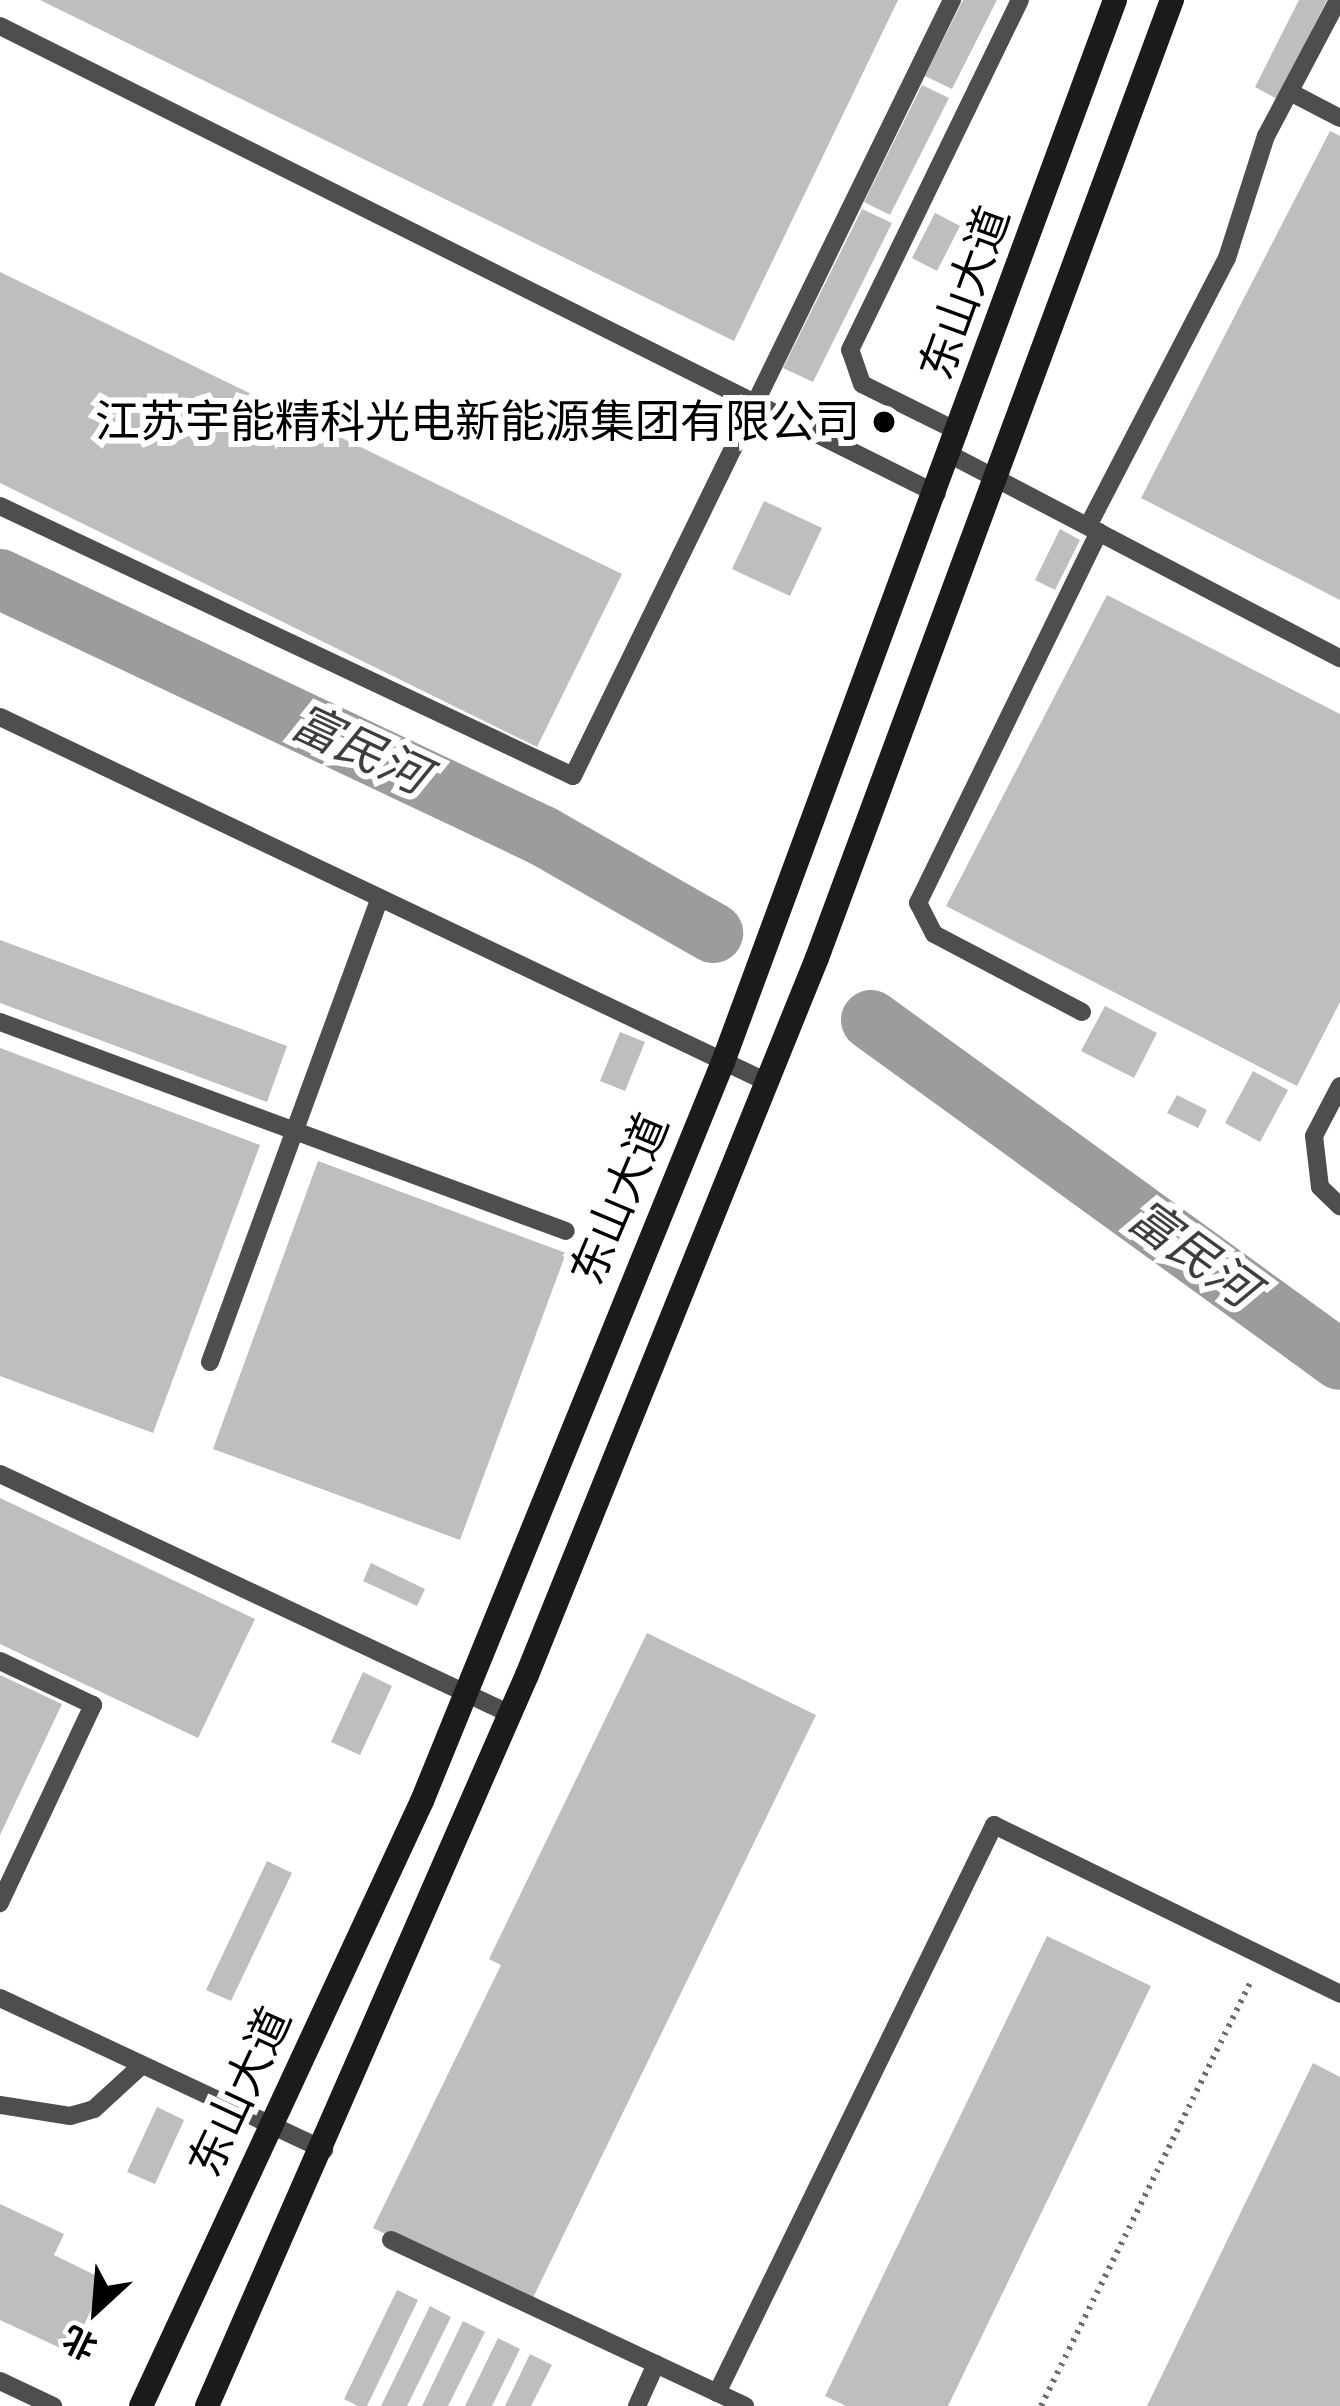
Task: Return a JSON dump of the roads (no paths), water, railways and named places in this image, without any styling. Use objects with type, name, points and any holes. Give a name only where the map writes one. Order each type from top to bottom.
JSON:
[{"type":"main road","name":"东山大道","points":[[141,2406],[465,1694],[723,1062],[937,494],[1114,0]]},
{"type":"main road","name":"东山大道","points":[[208,2406],[324,2150],[510,1714],[767,1082],[1172,0]]},
{"type":"lane","points":[[0,506],[573,776],[952,0]]},
{"type":"lane","points":[[1020,0],[850,350],[862,384],[955,443],[993,477],[1340,658]]},
{"type":"lane","points":[[1082,1012],[934,934],[918,903],[1093,529],[1227,258],[1290,92],[1338,0]]},
{"type":"lane","points":[[0,26],[937,494]]},
{"type":"lane","points":[[1290,92],[1340,118]]},
{"type":"lane","points":[[0,717],[767,1082]]},
{"type":"lane","points":[[210,1362],[379,901]]},
{"type":"lane","points":[[0,1022],[566,1231]]},
{"type":"lane","points":[[1340,1086],[1314,1136],[1320,1187],[1340,1206]]},
{"type":"lane","points":[[0,1474],[510,1714]]},
{"type":"lane","points":[[0,1661],[93,1705],[0,1904]]},
{"type":"lane","points":[[717,2393],[994,1825],[1340,1994]]},
{"type":"lane","points":[[0,1998],[324,2150]]},
{"type":"lane","points":[[0,2105],[70,2116],[94,2109],[142,2065]]},
{"type":"lane","points":[[391,2240],[745,2406]]},
{"type":"lane","points":[[637,2406],[656,2364]]},
{"type":"lane","points":[[10,2392],[53,2406]]},
{"type":"waterway","name":"富民河","points":[[0,579],[543,836],[713,933]]},
{"type":"waterway","name":"富民河","points":[[871,1020],[1340,1360]]},
{"type":"place","name":"江苏宇能精科光电新能源集团有限公司","points":[[884,422]]}]
